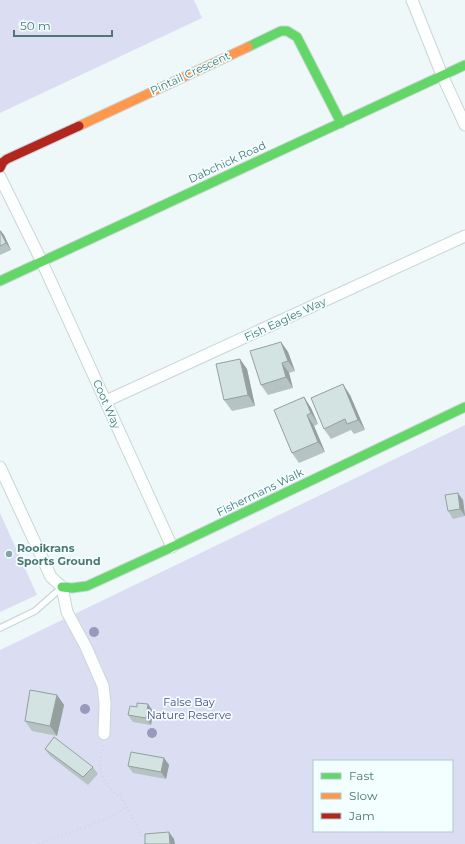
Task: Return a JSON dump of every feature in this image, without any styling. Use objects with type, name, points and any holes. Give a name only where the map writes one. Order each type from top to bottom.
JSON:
[{"type":"street","points":[[412,0],[442,75],[465,125]]},
{"type":"street","name":"Pintail Crescent","points":[[0,168],[3,162],[7,159],[281,31],[290,32],[297,37],[341,122]]},
{"type":"street","name":"Dabchick Road","points":[[0,281],[465,65]]},
{"type":"street","points":[[0,177],[42,262]]},
{"type":"street","name":"Fish Eagles Way","points":[[106,401],[465,236]]},
{"type":"street","name":"Coot Way","points":[[42,262],[172,547]]},
{"type":"street","name":"Fishermans Walk","points":[[62,587],[72,588],[87,586],[465,407]]},
{"type":"street","points":[[0,468],[51,577],[62,587],[67,612],[86,647],[103,686],[105,703],[104,734]]},
{"type":"lane","points":[[0,628],[35,611],[62,587]]},
{"type":"path","points":[[104,734],[100,760],[102,776],[107,785],[123,800],[143,838]]},
{"type":"path","points":[[39,844],[87,827],[116,814],[126,807]]},
{"type":"green space","points":[[0,0],[194,0],[202,18],[0,113]]},
{"type":"green space","name":"False Bay Nature Reserve","points":[[465,425],[465,844],[0,844],[0,650]]},
{"type":"green space","name":"Rooikrans Sports Ground","points":[[0,513],[37,595],[0,612]]},
{"type":"building","points":[[0,231],[6,243],[0,246]]},
{"type":"building","points":[[281,342],[288,361],[282,363],[286,377],[261,385],[250,351]]},
{"type":"building","points":[[240,359],[248,395],[224,400],[216,364]]},
{"type":"building","points":[[343,384],[358,420],[347,424],[345,419],[324,429],[311,398]]},
{"type":"building","points":[[304,397],[311,413],[307,415],[318,442],[292,453],[274,410]]},
{"type":"building","points":[[458,493],[460,509],[448,511],[445,495]]},
{"type":"building","points":[[30,690],[57,695],[50,726],[25,721]]},
{"type":"building","points":[[137,703],[148,704],[146,718],[128,715],[130,706],[137,707]]},
{"type":"building","points":[[54,737],[93,767],[83,777],[45,749]]},
{"type":"building","points":[[131,752],[164,758],[161,772],[128,766]]},
{"type":"building","points":[[169,832],[170,844],[145,844],[145,834]]},
{"type":"traffic: fast","points":[[248,47],[281,31],[287,31],[297,37],[341,123]]},
{"type":"traffic: fast","points":[[0,281],[465,65]]},
{"type":"traffic: fast","points":[[62,587],[72,588],[87,586],[465,407]]},
{"type":"traffic: slow","points":[[79,126],[248,47]]},
{"type":"traffic: jam","points":[[0,168],[3,162],[7,159],[79,126]]},
{"type":"place","name":"Rooikrans Sports Ground","points":[[9,554]]}]
